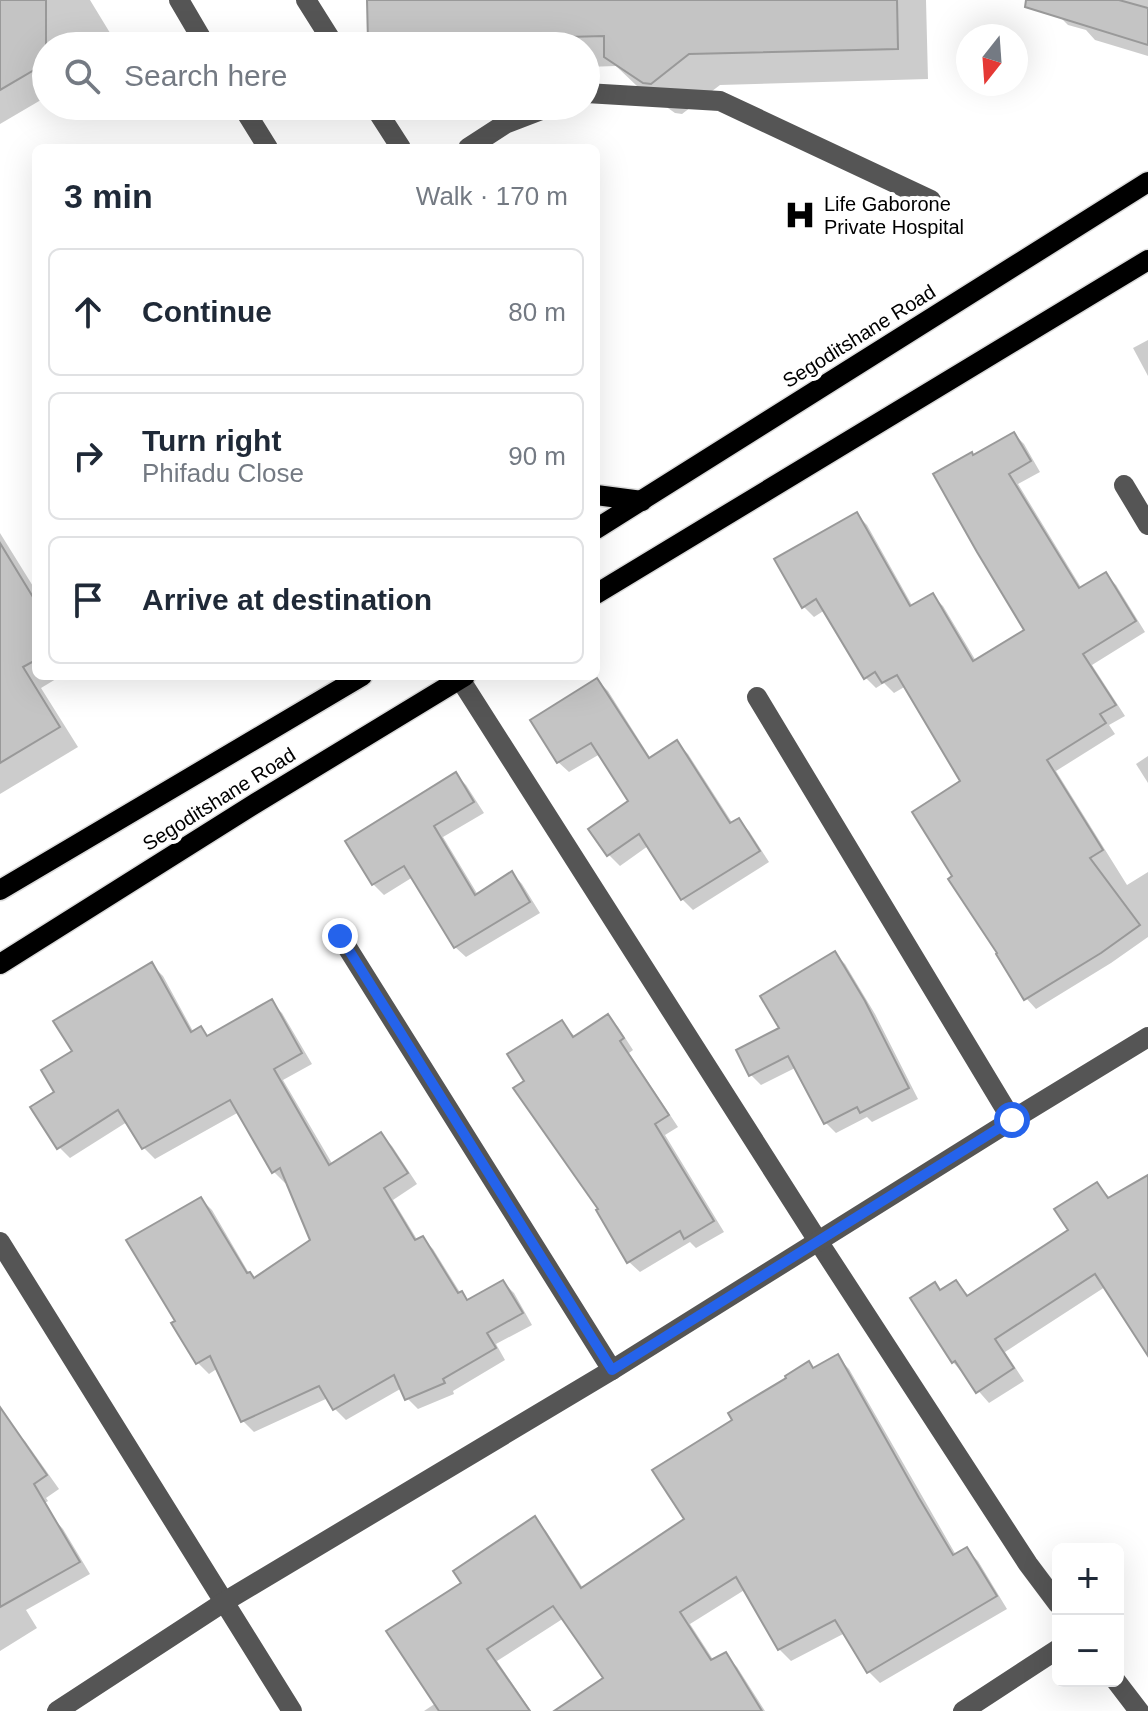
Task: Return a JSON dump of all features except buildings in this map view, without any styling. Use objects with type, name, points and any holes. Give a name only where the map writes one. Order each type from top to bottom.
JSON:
[{"type":"main road","name":"Segoditshane Road","points":[[600,527],[1148,182]]},
{"type":"main road","points":[[600,592],[1148,260]]},
{"type":"main road","points":[[600,496],[642,501]]},
{"type":"main road","name":"Segoditshane Road","points":[[0,890],[355,680]]},
{"type":"main road","name":"Segoditshane Road","points":[[0,964],[457,680]]},
{"type":"street","points":[[179,0],[198,32]]},
{"type":"street","points":[[306,0],[326,32]]},
{"type":"street","points":[[600,94],[720,101],[931,200]]},
{"type":"street","points":[[251,120],[266,144]]},
{"type":"street","points":[[383,120],[398,144]]},
{"type":"street","points":[[474,144],[515,120]]},
{"type":"street","points":[[1124,485],[1148,525]]},
{"type":"street","points":[[464,680],[818,1241],[1028,1564],[1052,1596]]},
{"type":"street","points":[[757,697],[1012,1120]]},
{"type":"street","points":[[340,936],[612,1370]]},
{"type":"street","points":[[57,1711],[224,1602],[612,1370],[1148,1037]]},
{"type":"street","points":[[0,1242],[292,1711]]},
{"type":"street","points":[[963,1711],[1052,1653]]},
{"type":"street","points":[[1121,1687],[1139,1711]]},
{"type":"place","name":"Life Gaborone Private Hospital","points":[[800,215]]},
{"type":"route","points":[[340,936],[612,1370],[1012,1120]]}]
